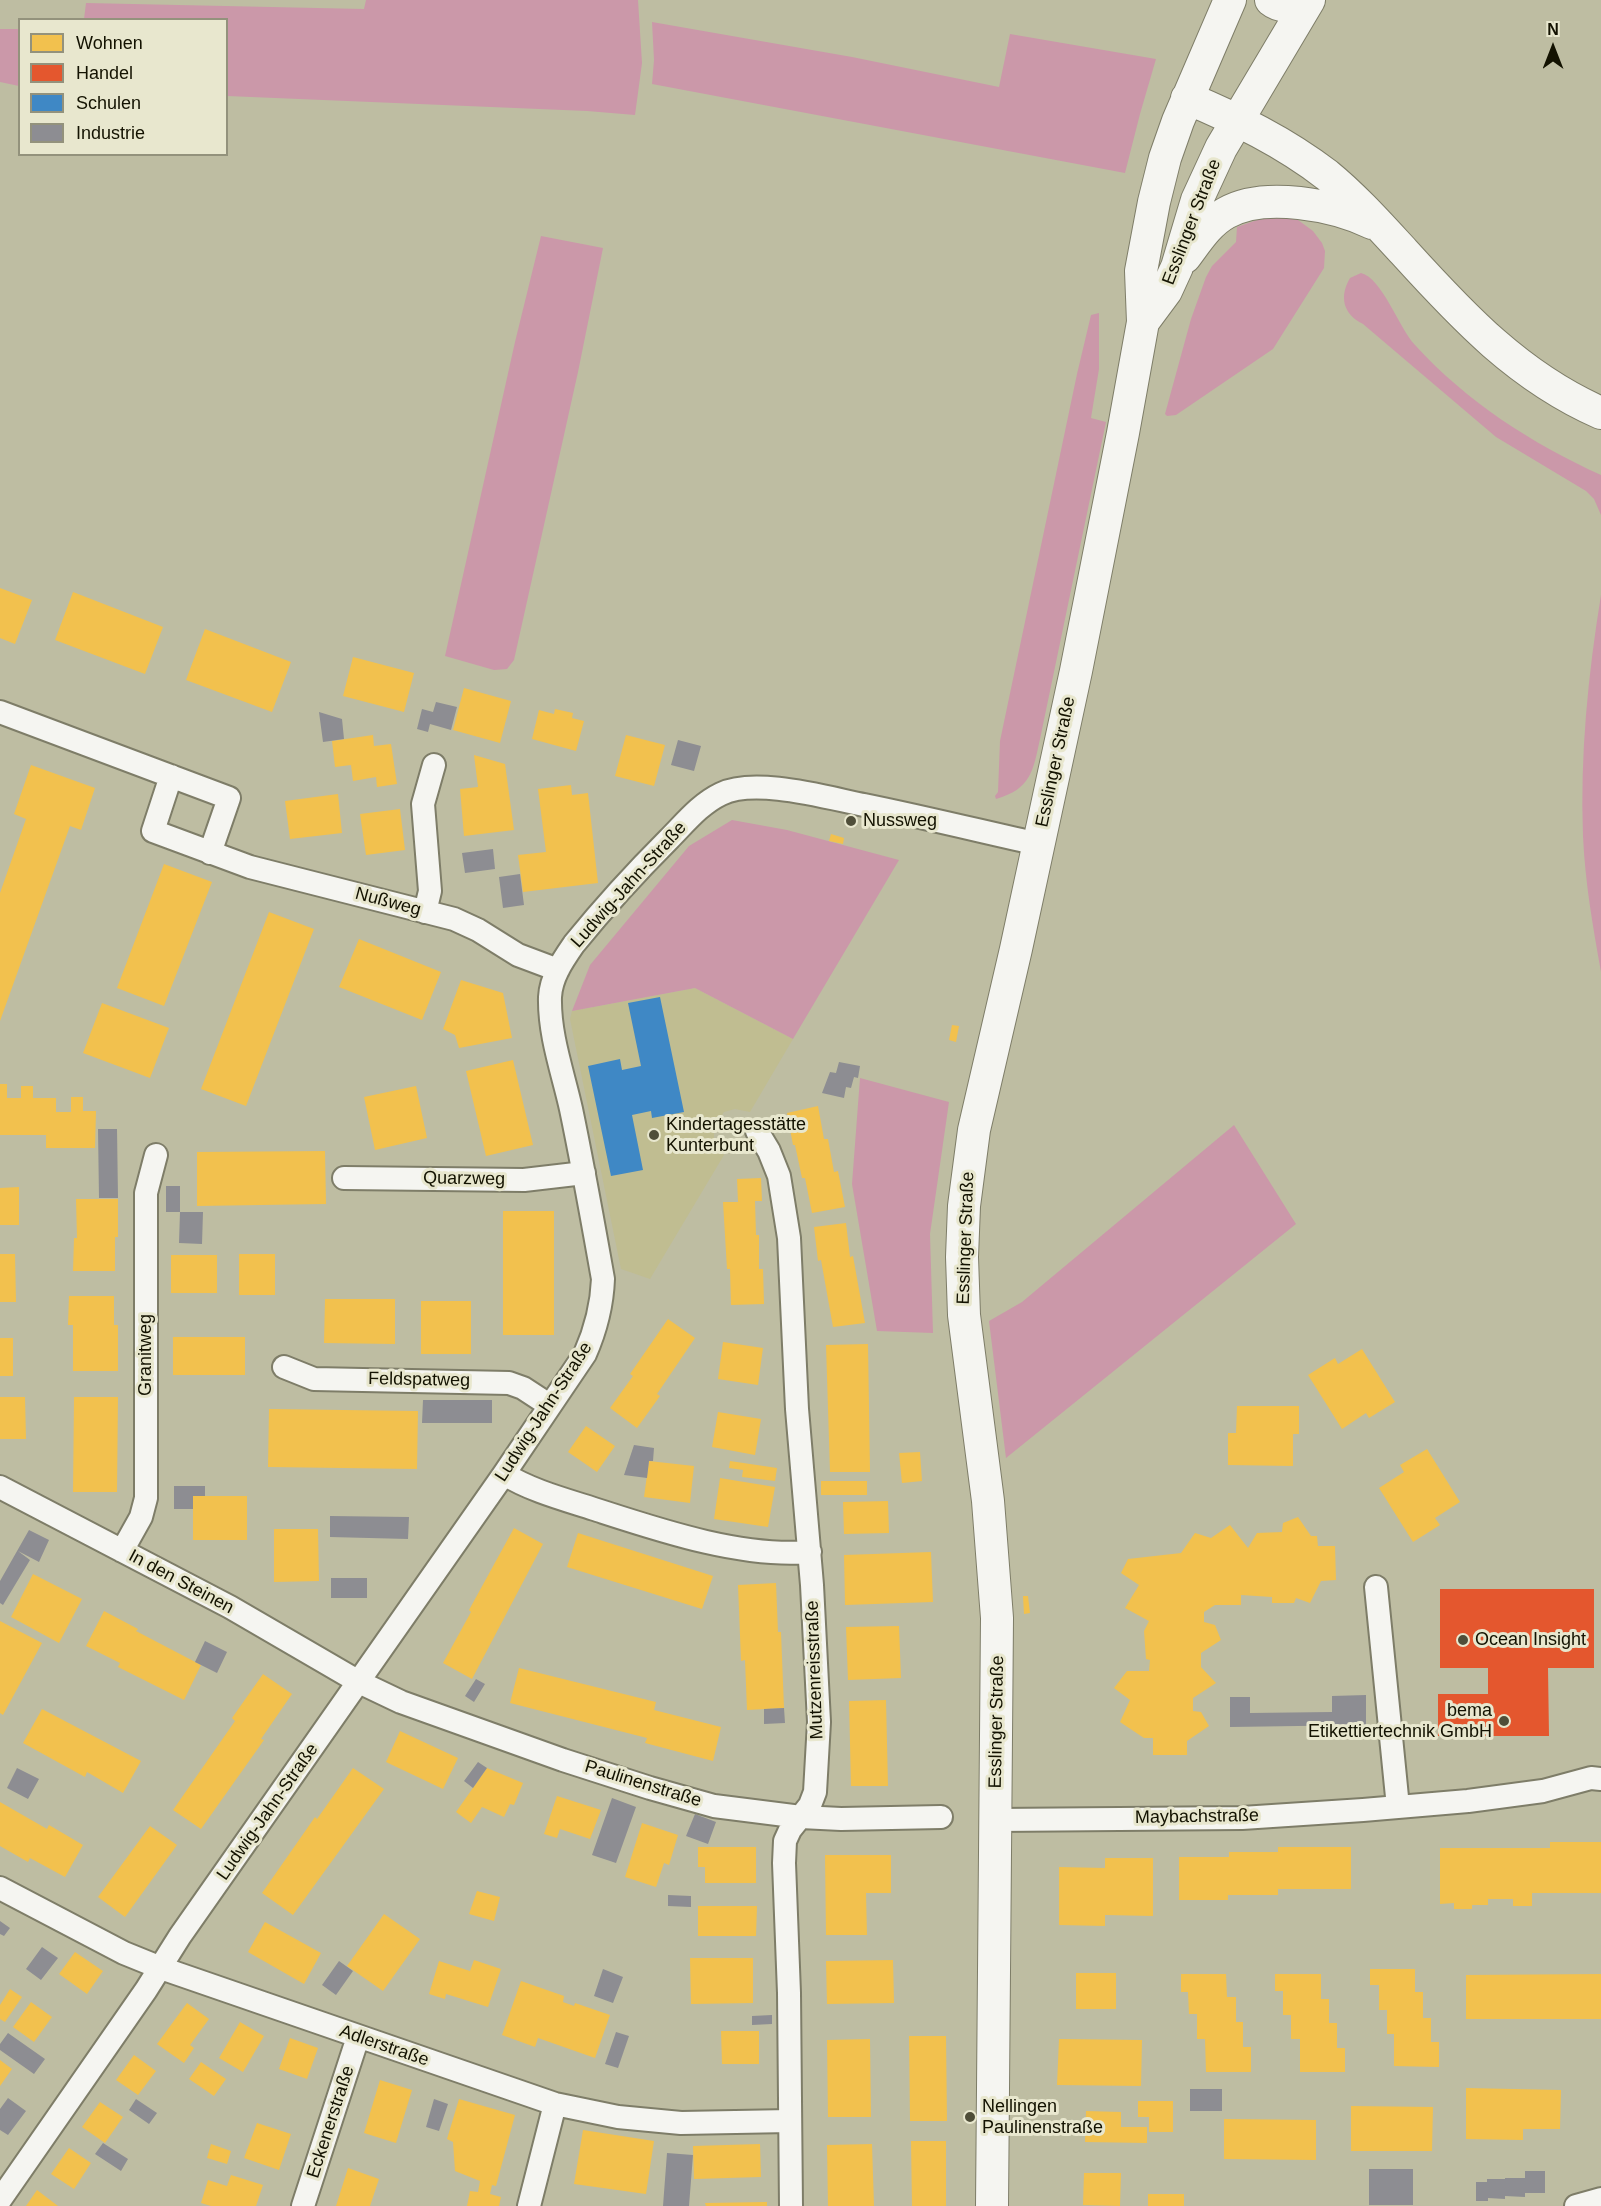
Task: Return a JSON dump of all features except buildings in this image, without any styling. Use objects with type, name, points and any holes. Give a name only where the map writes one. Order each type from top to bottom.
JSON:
[{"type":"main road","name":"Esslinger Straße","points":[[992,2206],[998,1642],[988,1501],[964,1315],[963,1232],[966,1186],[974,1130],[1089,607],[1143,322],[1141,271],[1149,225],[1166,158],[1187,98],[1230,0]]},
{"type":"main road","points":[[1271,0],[1278,5],[1285,6],[1308,0]]},
{"type":"main road","name":"Esslinger Straße","points":[[1143,322],[1166,291],[1178,267],[1197,200],[1221,148],[1308,0]]},
{"type":"main road","points":[[1187,98],[1270,136],[1327,175],[1383,229],[1480,332],[1528,371],[1558,390],[1601,412]]},
{"type":"main road","points":[[1178,267],[1216,220],[1227,212],[1252,204],[1274,203],[1326,207],[1346,212],[1383,229]]},
{"type":"main road","points":[[1558,390],[1601,399]]},
{"type":"street","points":[[0,712],[229,798],[210,853]]},
{"type":"street","points":[[425,912],[430,891],[423,804],[434,765]]},
{"type":"street","name":"Nußweg","points":[[171,776],[153,831],[250,867],[462,922],[518,956],[558,970]]},
{"type":"street","name":"Ludwig-Jahn-Straße","points":[[0,2200],[180,1936],[504,1474],[585,1354],[594,1335],[602,1302],[603,1280],[551,1009],[552,985],[558,970],[574,944],[640,868],[709,801],[728,791],[750,788],[788,790],[1038,844]]},
{"type":"street","name":"Mutzenreisstraße","points":[[757,1131],[770,1151],[779,1176],[789,1238],[797,1409],[810,1552],[819,1722],[816,1792],[810,1805],[790,1830],[785,1841],[783,1863],[789,1993],[791,2206]]},
{"type":"street","name":"Granitweg","points":[[122,1551],[141,1517],[147,1498],[146,1193],[156,1155]]},
{"type":"street","name":"Quarzweg","points":[[344,1178],[525,1180],[584,1173]]},
{"type":"street","name":"Feldspatweg","points":[[284,1367],[314,1379],[509,1383],[523,1388],[549,1405]]},
{"type":"street","points":[[504,1474],[526,1487],[649,1527],[741,1549],[791,1553],[810,1552]]},
{"type":"street","name":"In den Steinen","points":[[0,1487],[230,1607],[359,1682]]},
{"type":"street","points":[[1376,1587],[1398,1807]]},
{"type":"street","name":"Paulinenstraße","points":[[359,1682],[401,1702],[651,1788],[714,1806],[801,1817],[941,1817]]},
{"type":"street","name":"Maybachstraße","points":[[996,1820],[1242,1818],[1398,1807],[1461,1802],[1543,1791],[1598,1773]]},
{"type":"street","name":"Adlerstraße","points":[[0,1888],[124,1953],[160,1968],[555,2104],[618,2117],[681,2123],[790,2121]]},
{"type":"street","name":"Eckenerstraße","points":[[303,2206],[358,2037]]},
{"type":"street","points":[[529,2206],[555,2104]]},
{"type":"street","points":[[1576,2206],[1601,2199]]},
{"type":"shaded area","points":[[366,0],[638,0],[642,63],[635,115],[228,96],[228,18],[84,18],[86,3],[364,9]]},
{"type":"shaded area","points":[[652,22],[852,57],[999,87],[1010,34],[1156,59],[1125,173],[652,84],[654,60]]},
{"type":"shaded area","points":[[0,29],[18,29],[18,86],[0,82]]},
{"type":"shaded area","points":[[1279,217],[1298,220],[1313,231],[1325,251],[1324,268],[1273,349],[1176,415],[1167,416],[1165,414],[1191,319],[1212,266],[1236,242],[1237,227],[1257,220]]},
{"type":"shaded area","points":[[541,236],[603,248],[514,660],[507,669],[494,670],[445,656]]},
{"type":"shaded area","points":[[1361,273],[1369,277],[1383,293],[1415,345],[1456,385],[1525,435],[1601,475],[1601,515],[1594,499],[1586,491],[1496,437],[1351,315],[1345,304],[1345,292],[1350,278]]},
{"type":"shaded area","points":[[1099,313],[1099,369],[1091,418],[1106,422],[1040,739],[1032,769],[1023,784],[1008,795],[996,799],[1000,741],[1077,374],[1091,315]]},
{"type":"shaded area","points":[[1601,595],[1601,972],[1586,870],[1582,806],[1586,715]]},
{"type":"shaded area","points":[[732,820],[787,830],[899,860],[793,1039],[695,988],[572,1011],[590,965],[689,846]]},
{"type":"shaded area","name":"Kindertagesstätte Kunterbunt","points":[[695,988],[793,1039],[750,1112],[735,1109],[724,1112],[714,1127],[714,1143],[724,1155],[650,1279],[621,1269],[570,1019],[572,1011]]},
{"type":"shaded area","points":[[860,1078],[949,1102],[930,1234],[933,1333],[877,1331],[852,1184]]},
{"type":"shaded area","points":[[1234,1125],[1296,1224],[1006,1458],[989,1321],[1022,1302]]},
{"type":"place","name":"Nussweg","points":[[851,821]]},
{"type":"place","name":"Kindertagesstätte Kunterbunt","points":[[654,1135]]},
{"type":"place","name":"Ocean Insight","points":[[1463,1640]]},
{"type":"place","name":"bema Etikettiertechnik GmbH","points":[[1504,1721]]},
{"type":"place","name":"Nellingen Paulinenstraße","points":[[970,2117]]}]
